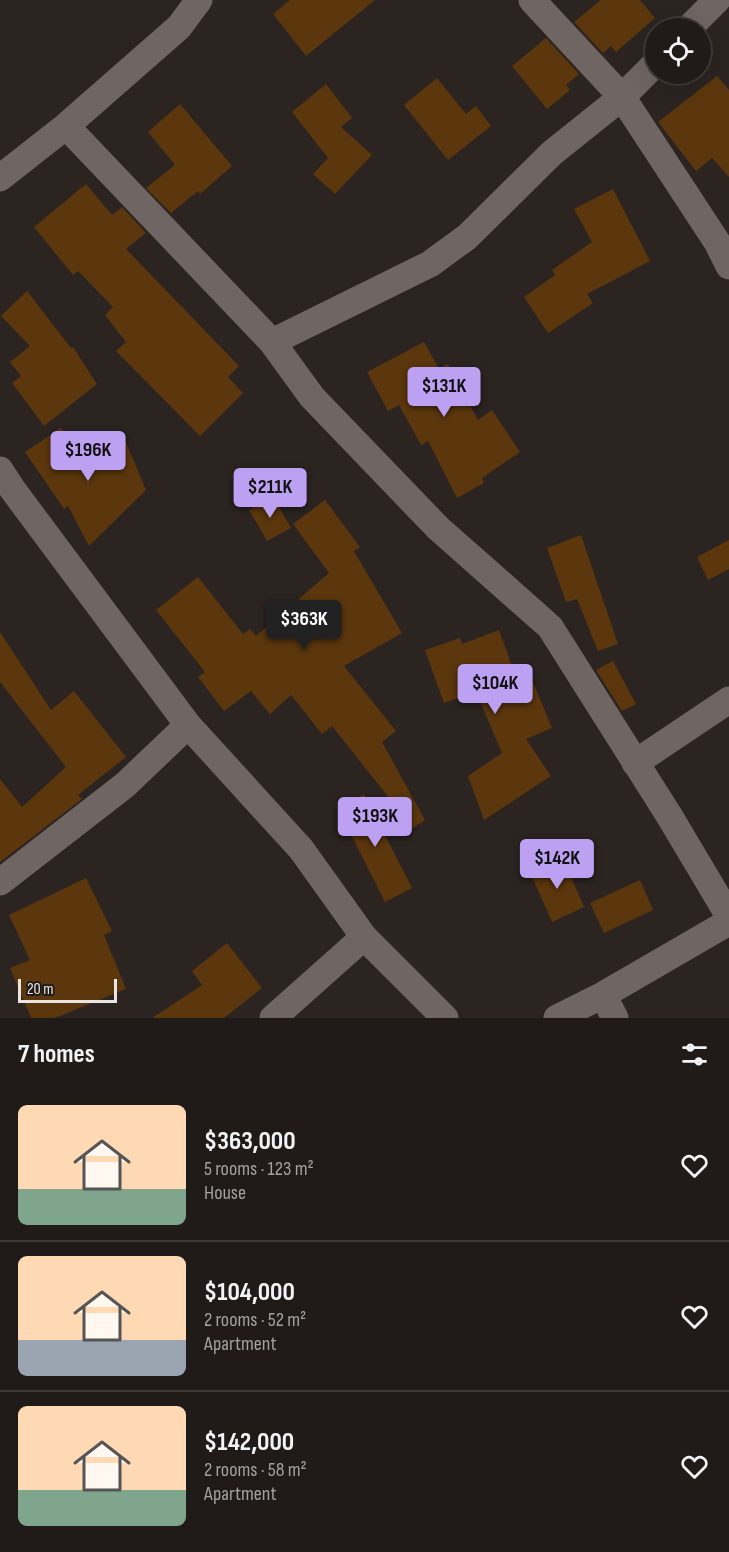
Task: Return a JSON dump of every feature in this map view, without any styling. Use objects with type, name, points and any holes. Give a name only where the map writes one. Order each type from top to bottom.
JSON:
[{"type":"street","points":[[0,178],[66,126],[179,27],[199,0]]},
{"type":"street","points":[[532,0],[622,97],[717,242],[729,266]]},
{"type":"street","points":[[699,18],[717,0]]},
{"type":"street","points":[[272,342],[430,264],[467,237],[552,153],[622,97],[645,74]]},
{"type":"street","points":[[66,126],[272,342],[312,398],[438,528],[550,627],[729,916]]},
{"type":"street","points":[[4,486],[188,725],[301,849],[364,937],[445,1018]]},
{"type":"street","points":[[635,762],[729,700]]},
{"type":"street","points":[[0,882],[125,785],[188,725]]},
{"type":"street","points":[[557,1018],[609,1006],[729,922]]},
{"type":"street","points":[[273,1018],[364,937]]},
{"type":"building","points":[[290,0],[375,0],[306,56],[273,14]]},
{"type":"building","points":[[601,0],[640,0],[655,18],[645,18],[645,27],[616,52],[611,46],[603,53],[574,22]]},
{"type":"building","points":[[546,38],[579,74],[566,85],[570,90],[547,109],[512,66]]},
{"type":"building","points":[[717,76],[729,90],[729,177],[712,158],[696,171],[658,122],[707,84],[711,84],[711,81]]},
{"type":"building","points":[[437,78],[466,114],[476,106],[491,126],[448,160],[404,105]]},
{"type":"building","points":[[326,84],[352,118],[341,127],[372,155],[335,194],[313,174],[328,158],[292,112]]},
{"type":"building","points":[[180,104],[232,166],[200,194],[198,191],[171,213],[146,188],[175,165],[148,132]]},
{"type":"building","points":[[86,184],[112,215],[122,207],[146,233],[126,249],[239,366],[228,377],[243,393],[200,436],[116,351],[126,342],[105,315],[113,307],[78,271],[73,275],[34,227]]},
{"type":"building","points":[[613,189],[650,261],[587,294],[593,303],[548,333],[524,297],[555,275],[552,270],[592,242],[574,209]]},
{"type":"building","points":[[27,291],[71,348],[73,347],[97,384],[44,426],[12,383],[21,376],[10,362],[30,346],[1,316]]},
{"type":"building","points":[[424,342],[439,369],[448,364],[478,420],[492,410],[520,452],[482,478],[484,483],[457,498],[428,441],[421,445],[399,405],[388,411],[367,372]]},
{"type":"building","points":[[61,428],[87,466],[125,440],[146,490],[89,546],[68,506],[64,509],[25,452]]},
{"type":"building","points":[[273,497],[291,528],[267,541],[249,510]]},
{"type":"building","points":[[325,500],[360,547],[354,551],[402,633],[344,666],[396,731],[382,742],[425,820],[413,828],[332,726],[322,734],[291,695],[270,714],[251,691],[224,711],[198,677],[205,672],[156,610],[198,577],[243,634],[250,629],[256,636],[329,573],[293,524]]},
{"type":"building","points":[[581,535],[618,644],[598,651],[577,599],[566,602],[547,548]]},
{"type":"building","points":[[729,540],[729,569],[708,580],[697,557]]},
{"type":"building","points":[[499,630],[519,686],[532,680],[552,728],[526,739],[551,776],[484,820],[468,776],[502,753],[476,692],[444,703],[425,650],[460,638],[462,644]]},
{"type":"building","points":[[0,632],[51,710],[74,691],[126,757],[78,795],[82,799],[0,862],[0,779],[22,807],[66,767],[0,682]]},
{"type":"building","points":[[613,661],[636,704],[622,711],[596,670]]},
{"type":"building","points":[[364,794],[412,888],[385,902],[338,809]]},
{"type":"building","points":[[563,858],[584,907],[552,922],[530,872]]},
{"type":"building","points":[[86,878],[112,931],[104,935],[126,989],[55,1018],[31,1018],[10,968],[30,960],[9,915]]},
{"type":"building","points":[[640,880],[653,910],[604,933],[590,903]]},
{"type":"building","points":[[227,943],[262,988],[224,1018],[152,1018],[202,985],[192,971]]}]
